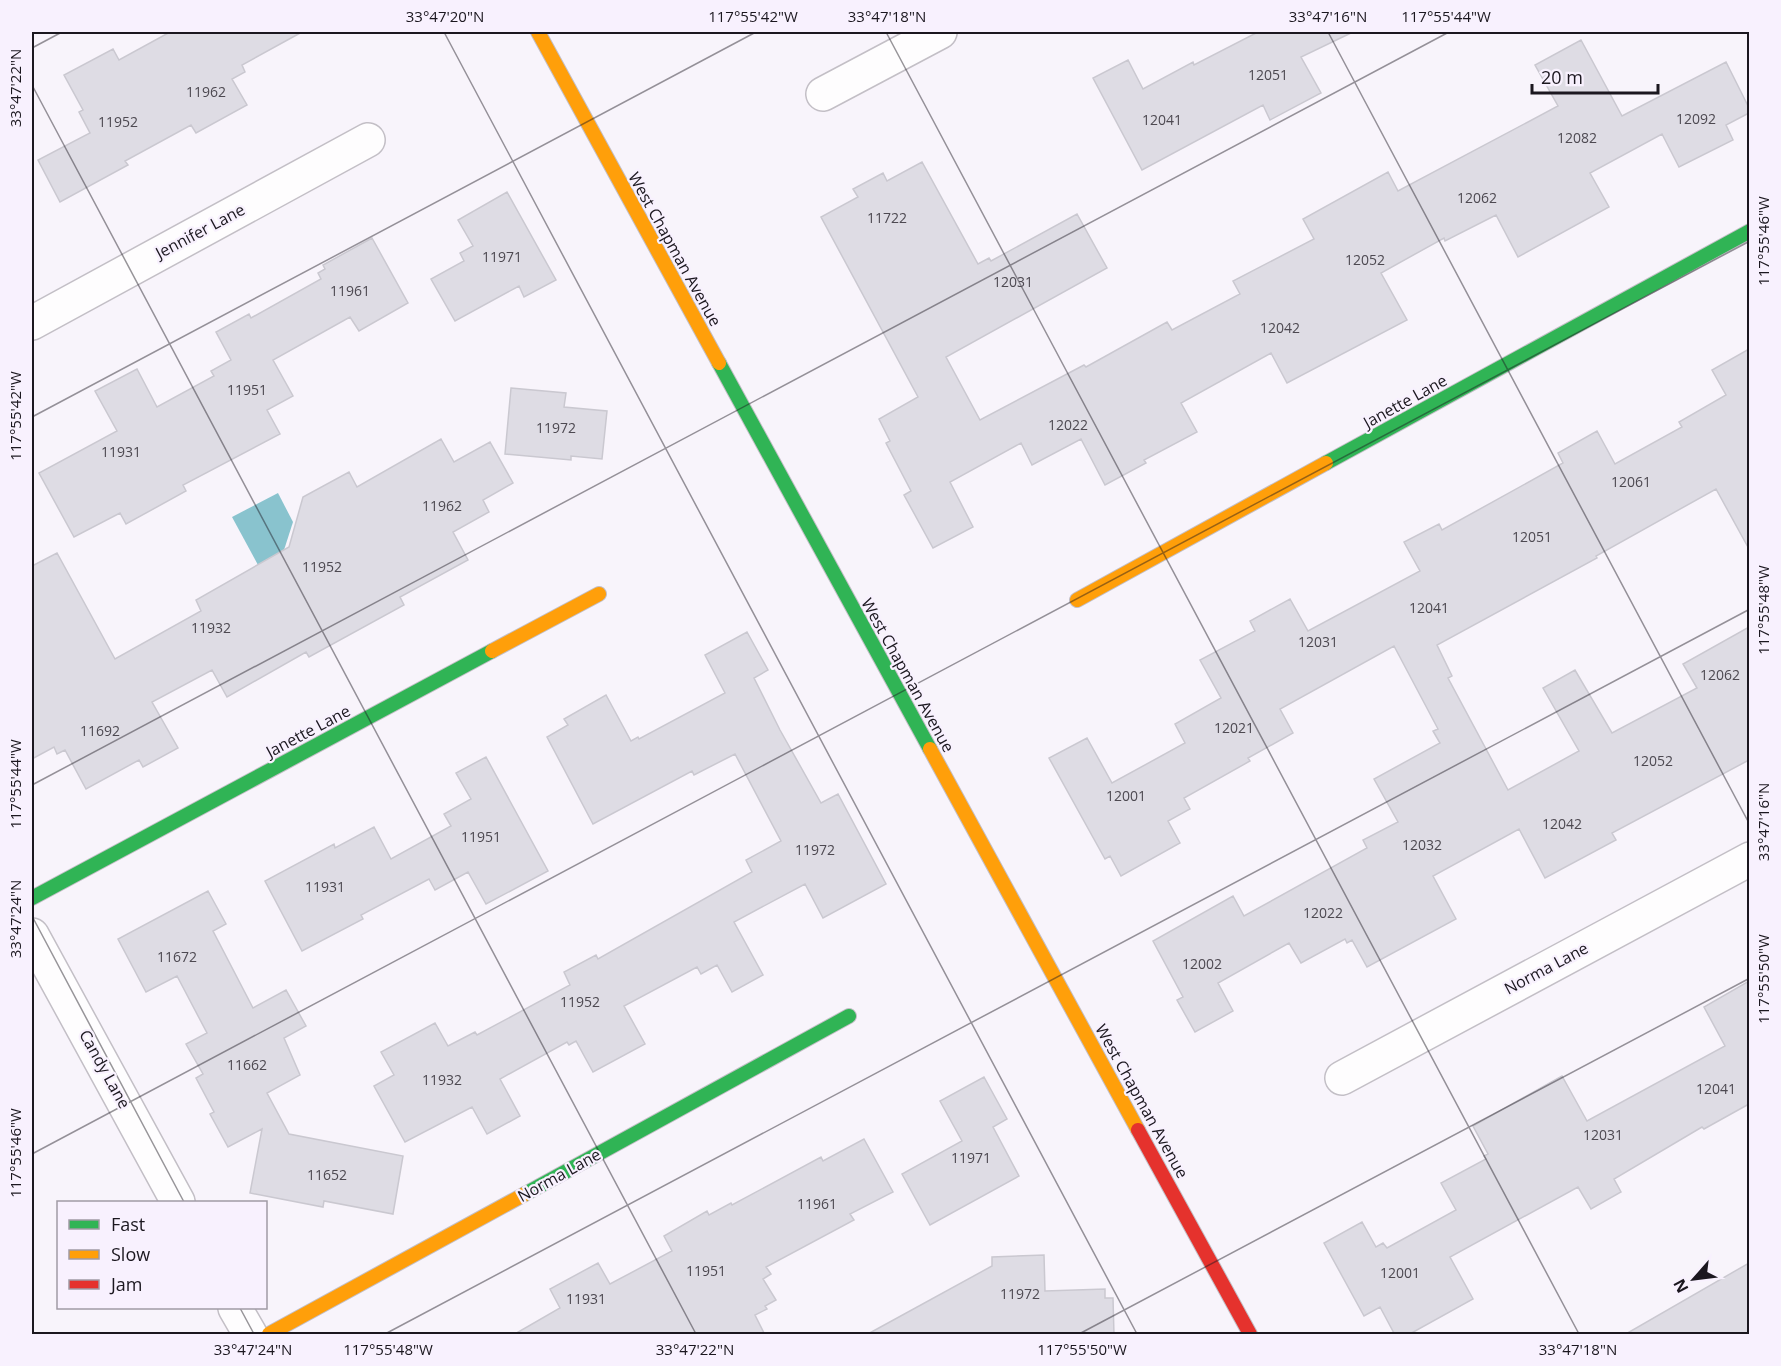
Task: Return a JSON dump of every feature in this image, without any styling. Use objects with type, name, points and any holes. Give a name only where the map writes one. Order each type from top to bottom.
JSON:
[{"type":"street","name":"West Chapman Avenue","points":[[537,32],[1251,1335]]},
{"type":"street","points":[[822,94],[940,32]]},
{"type":"street","name":"Jennifer Lane","points":[[32,322],[368,140]]},
{"type":"street","name":"Janette Lane","points":[[1077,600],[1749,231]]},
{"type":"street","name":"Janette Lane","points":[[32,898],[599,594]]},
{"type":"street","name":"Norma Lane","points":[[1342,1078],[1749,859]]},
{"type":"street","name":"Candy Lane","points":[[32,935],[177,1201]]},
{"type":"street","name":"Norma Lane","points":[[269,1335],[849,1017]]},
{"type":"street","points":[[236,1309],[250,1335]]},
{"type":"water","points":[[278,493],[293,522],[284,550],[258,565],[232,517]]},
{"type":"building","points":[[170,32],[302,32],[242,65],[245,72],[232,79],[247,105],[196,133],[191,125],[125,161],[128,165],[60,202],[38,160],[90,133],[79,112],[83,110],[64,75],[113,49],[119,60]]},
{"type":"building","points":[[1258,32],[1353,32],[1301,57],[1321,93],[1270,120],[1263,105],[1142,170],[1093,78],[1128,60],[1143,89],[1193,62],[1194,65]]},
{"type":"building","points":[[1581,40],[1622,116],[1726,62],[1749,108],[1749,113],[1726,125],[1733,140],[1679,167],[1662,134],[1590,173],[1609,207],[1518,257],[1496,215],[1445,241],[1444,238],[1381,273],[1407,320],[1287,383],[1271,353],[1181,403],[1197,432],[1144,460],[1146,463],[1105,485],[1081,439],[1032,465],[1021,443],[950,482],[973,527],[933,548],[904,495],[911,491],[886,443],[890,441],[879,419],[918,397],[821,217],[858,197],[853,189],[883,173],[887,181],[922,162],[978,264],[989,258],[991,261],[1077,214],[1107,268],[946,357],[980,420],[1084,365],[1086,367],[1167,322],[1172,330],[1240,294],[1233,281],[1314,239],[1303,219],[1388,172],[1398,191],[1558,106],[1535,65]]},
{"type":"building","points":[[507,192],[556,280],[524,297],[519,286],[455,321],[431,279],[464,261],[460,253],[473,246],[458,220]]},
{"type":"building","points":[[372,238],[408,303],[359,331],[350,317],[273,360],[293,396],[267,410],[280,434],[183,485],[186,491],[126,524],[120,513],[74,537],[39,473],[117,431],[95,391],[137,369],[157,407],[214,376],[211,371],[231,360],[216,332],[249,314],[251,318],[321,279],[318,273],[325,269],[323,265]]},
{"type":"building","points":[[1749,349],[1749,549],[1716,489],[1596,556],[1597,558],[1437,645],[1452,676],[1448,678],[1508,790],[1579,751],[1543,688],[1575,670],[1612,733],[1697,688],[1683,664],[1749,627],[1749,760],[1612,833],[1616,840],[1545,878],[1519,829],[1433,876],[1456,919],[1367,967],[1352,940],[1347,943],[1345,939],[1301,963],[1289,943],[1218,983],[1233,1011],[1195,1032],[1177,1000],[1183,997],[1153,941],[1233,896],[1244,916],[1367,848],[1363,840],[1398,822],[1374,779],[1440,743],[1433,731],[1438,729],[1394,646],[1280,709],[1293,733],[1248,758],[1250,761],[1184,798],[1190,809],[1168,821],[1180,843],[1121,876],[1110,856],[1105,859],[1049,758],[1087,738],[1112,783],[1185,743],[1175,724],[1221,698],[1200,660],[1255,631],[1250,621],[1290,599],[1308,631],[1420,571],[1404,542],[1439,524],[1442,530],[1563,463],[1558,453],[1597,431],[1615,464],[1682,427],[1679,422],[1726,395],[1712,370]]},
{"type":"building","points":[[511,388],[566,393],[564,407],[607,411],[602,459],[571,456],[571,460],[505,454]]},
{"type":"building","points":[[441,439],[454,462],[490,442],[513,483],[483,500],[489,512],[453,532],[468,560],[400,597],[404,605],[309,657],[306,652],[227,697],[212,670],[152,702],[178,748],[143,767],[139,760],[86,789],[65,750],[57,754],[54,747],[32,759],[32,566],[57,553],[115,659],[201,611],[196,600],[289,547],[303,497],[349,472],[357,487]]},
{"type":"building","points":[[747,632],[768,670],[754,678],[780,730],[821,803],[838,794],[886,884],[823,918],[805,884],[734,922],[763,975],[732,992],[717,965],[701,974],[697,967],[624,1006],[645,1044],[593,1072],[576,1041],[569,1045],[567,1042],[500,1079],[520,1116],[487,1134],[472,1107],[405,1142],[374,1086],[394,1075],[381,1052],[435,1023],[448,1046],[475,1032],[477,1035],[570,985],[564,972],[596,955],[598,959],[752,872],[746,860],[781,841],[735,754],[694,775],[692,771],[593,824],[547,737],[568,725],[564,719],[606,695],[631,741],[638,737],[639,739],[725,693],[705,655]]},
{"type":"building","points":[[486,757],[548,871],[486,904],[468,872],[435,890],[429,879],[361,915],[363,919],[302,951],[265,881],[334,844],[335,848],[374,827],[391,859],[451,826],[444,814],[471,799],[456,773]]},
{"type":"building","points":[[208,891],[226,924],[213,931],[253,1008],[286,990],[306,1026],[284,1038],[300,1075],[267,1093],[289,1134],[403,1156],[393,1214],[324,1201],[323,1207],[250,1193],[262,1129],[228,1147],[210,1114],[214,1112],[196,1078],[203,1074],[186,1044],[207,1033],[177,976],[146,992],[118,939]]},
{"type":"building","points":[[1749,981],[1749,1104],[1704,1129],[1702,1127],[1614,1179],[1621,1192],[1591,1209],[1578,1187],[1450,1257],[1473,1299],[1408,1335],[1395,1335],[1380,1307],[1364,1316],[1324,1243],[1362,1222],[1376,1247],[1383,1243],[1387,1248],[1456,1210],[1441,1183],[1486,1159],[1484,1156],[1488,1154],[1473,1126],[1562,1076],[1587,1121],[1725,1046],[1704,1007]]},
{"type":"building","points":[[984,1077],[1007,1119],[993,1127],[1019,1176],[930,1225],[902,1174],[962,1141],[940,1101]]},
{"type":"building","points":[[864,1139],[893,1192],[850,1214],[854,1220],[766,1267],[771,1274],[763,1279],[776,1300],[765,1306],[767,1309],[755,1315],[765,1335],[513,1335],[560,1308],[550,1289],[598,1263],[610,1284],[672,1251],[664,1236],[707,1211],[709,1215],[731,1203],[732,1205],[821,1157],[823,1161]]},
{"type":"building","points":[[1044,1255],[1045,1291],[1105,1289],[1105,1298],[1113,1298],[1114,1335],[866,1335],[992,1266],[992,1257]]},
{"type":"building","points":[[1749,1263],[1749,1335],[1624,1335]]},
{"type":"traffic: fast","points":[[1326,463],[1750,231]]},
{"type":"traffic: fast","points":[[719,363],[930,749]]},
{"type":"traffic: fast","points":[[32,898],[492,651]]},
{"type":"traffic: fast","points":[[525,1194],[849,1016]]},
{"type":"traffic: slow","points":[[538,32],[719,363]]},
{"type":"traffic: slow","points":[[1077,600],[1326,463]]},
{"type":"traffic: slow","points":[[492,651],[599,594]]},
{"type":"traffic: slow","points":[[930,749],[1138,1130]]},
{"type":"traffic: slow","points":[[269,1334],[525,1194]]},
{"type":"traffic: jam","points":[[1138,1130],[1250,1334]]}]
